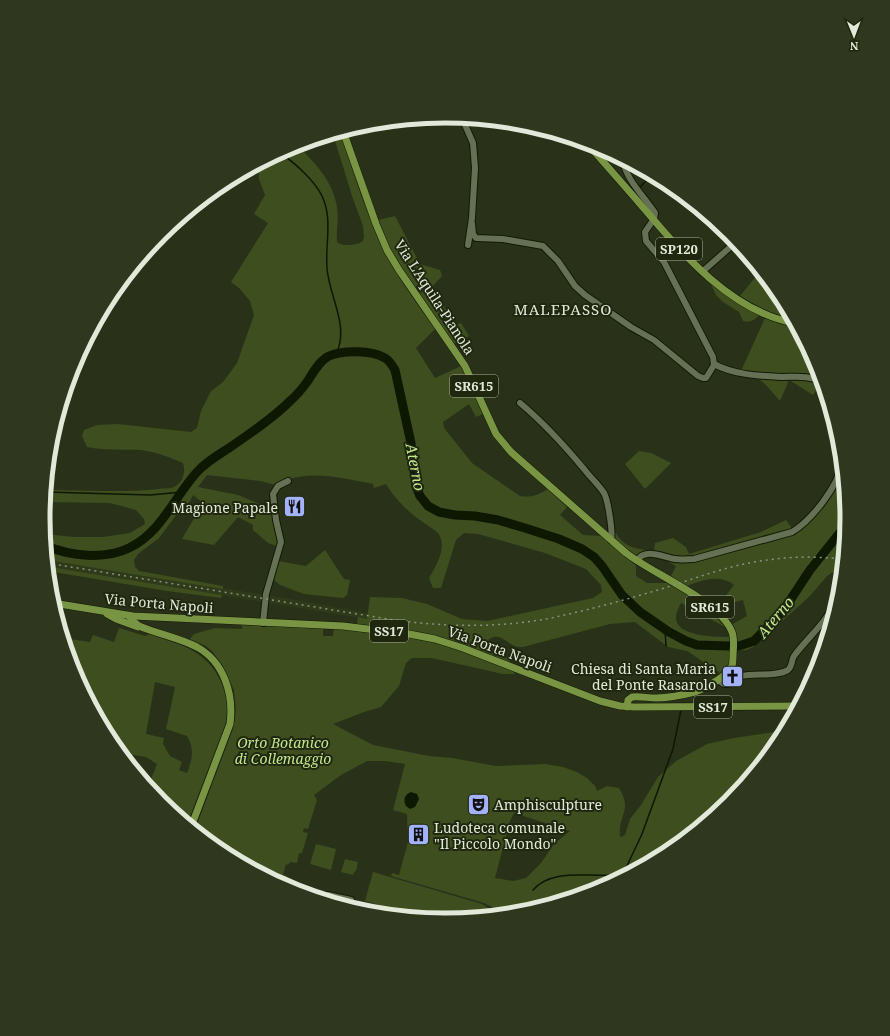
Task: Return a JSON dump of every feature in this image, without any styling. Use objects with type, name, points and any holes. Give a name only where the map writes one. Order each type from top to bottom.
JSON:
[{"type":"main road","name":"Via L'Aquila-Pianola","points":[[345,136],[376,224],[391,257],[465,366],[496,434],[511,452],[611,540],[637,561],[677,584],[716,612],[730,628],[733,638],[733,662],[731,667],[718,680]]},
{"type":"main road","name":"SP120","points":[[596,153],[702,272],[728,292],[757,310],[788,321]]},
{"type":"main road","name":"Via Porta Napoli","points":[[60,604],[129,616],[348,626],[423,636],[463,648],[600,701],[627,707],[792,706]]},
{"type":"main road","points":[[103,612],[113,618],[192,645],[206,653],[214,661],[221,672],[230,694],[231,710],[228,729],[193,821]]},
{"type":"main road","points":[[129,616],[126,620],[132,624]]},
{"type":"main road","points":[[132,624],[139,616]]},
{"type":"main road","name":"SR615","points":[[627,707],[628,700],[632,696],[656,698],[684,694],[701,690],[718,680]]},
{"type":"street","points":[[465,124],[471,138],[475,168],[472,224],[468,244]]},
{"type":"street","points":[[624,166],[629,177],[655,213],[654,220],[646,232],[646,241],[664,262],[710,352],[714,364],[728,371],[782,377],[809,377],[815,379]]},
{"type":"street","points":[[472,224],[473,235],[476,238],[507,239],[544,246],[558,261],[575,286],[631,327],[654,340],[698,376],[706,378],[714,364]]},
{"type":"street","points":[[702,272],[731,246]]},
{"type":"street","points":[[520,403],[560,440],[604,492],[612,536],[611,540]]},
{"type":"street","points":[[637,561],[640,556],[647,554],[678,559],[694,559],[792,532],[802,525],[823,502],[838,478]]},
{"type":"street","points":[[263,623],[266,594],[281,542],[276,520],[273,494],[278,486],[288,481]]},
{"type":"street","points":[[718,680],[728,684],[741,677],[772,674],[787,670],[791,667],[793,657],[828,614]]},
{"type":"street","points":[[327,895],[351,900]]},
{"type":"shaded area","points":[[52,561],[368,613],[367,619],[53,567]]},
{"type":"shaded area","points":[[411,792],[417,794],[419,799],[415,807],[410,809],[406,806],[404,800]]},
{"type":"green space","name":"Orto Botanico di Collemaggio","points":[[341,136],[367,212],[380,243],[404,285],[435,329],[416,348],[435,378],[461,366],[483,414],[476,417],[469,404],[443,422],[444,428],[472,463],[520,496],[534,496],[548,489],[567,507],[560,515],[583,535],[602,536],[616,533],[627,545],[654,551],[655,543],[673,538],[686,547],[689,554],[761,532],[786,520],[795,533],[801,529],[838,477],[840,518],[837,572],[831,573],[827,576],[809,597],[753,647],[747,650],[736,651],[731,625],[747,616],[743,600],[723,605],[721,602],[734,585],[723,580],[711,579],[687,586],[671,576],[676,566],[661,558],[652,554],[636,559],[636,576],[647,583],[668,583],[677,588],[707,608],[725,627],[681,603],[677,612],[676,618],[678,624],[683,629],[698,635],[730,637],[730,663],[720,673],[687,651],[668,647],[635,622],[610,624],[523,647],[515,646],[499,637],[493,637],[489,639],[488,642],[502,650],[515,670],[514,674],[503,674],[432,658],[412,658],[406,663],[399,686],[381,707],[333,724],[373,745],[429,756],[452,758],[496,766],[545,764],[563,767],[577,772],[587,778],[595,786],[597,791],[607,786],[619,788],[625,802],[620,829],[621,837],[625,835],[630,819],[641,805],[658,777],[676,761],[707,744],[777,732],[742,778],[705,815],[685,831],[642,860],[620,872],[596,883],[547,900],[495,910],[494,908],[484,903],[391,876],[392,873],[399,875],[408,842],[407,814],[393,810],[405,764],[385,761],[367,761],[341,775],[314,795],[317,800],[308,829],[304,828],[303,832],[308,833],[302,853],[299,853],[297,863],[290,862],[288,865],[286,864],[283,875],[287,876],[286,879],[247,860],[205,831],[197,825],[233,729],[236,711],[234,690],[223,666],[212,651],[206,646],[190,639],[194,634],[215,628],[242,629],[242,625],[323,628],[323,636],[333,636],[334,628],[357,624],[358,617],[367,619],[370,597],[402,598],[427,604],[462,619],[487,621],[593,598],[602,592],[601,585],[586,569],[545,553],[478,534],[464,533],[456,540],[441,588],[433,588],[429,578],[438,562],[442,549],[442,543],[437,532],[419,520],[404,506],[386,484],[374,488],[373,484],[324,476],[299,477],[276,485],[260,481],[207,475],[198,487],[238,495],[272,509],[279,538],[277,546],[268,543],[253,530],[253,525],[238,517],[214,545],[182,539],[203,503],[193,495],[190,501],[177,514],[159,538],[138,554],[134,560],[135,567],[139,571],[223,586],[223,589],[52,561],[51,535],[74,537],[103,537],[130,533],[145,524],[144,519],[136,510],[110,503],[51,502],[51,490],[117,491],[173,488],[182,480],[184,473],[183,463],[162,455],[141,450],[100,449],[87,447],[82,436],[84,430],[97,425],[118,424],[191,432],[197,428],[201,411],[211,391],[223,382],[237,363],[254,315],[250,301],[239,288],[231,282],[268,223],[254,214],[265,195],[259,179],[258,170],[302,150],[317,166],[332,189],[338,211],[337,242],[342,245],[356,244],[362,242],[364,238],[363,226],[334,139]],"holes":[[[514,813],[570,831],[554,844],[541,863],[526,878],[513,881],[495,878],[510,821]]]},
{"type":"green space","points":[[395,216],[420,264],[440,270],[442,276],[431,288],[456,325],[461,323],[469,336],[454,344],[400,265],[387,243],[379,220]]},
{"type":"green space","points":[[756,276],[785,317],[769,312],[740,296]]},
{"type":"green space","points":[[711,284],[741,305],[759,315],[752,321],[743,321],[739,312],[723,302],[716,295]]},
{"type":"green space","points":[[765,318],[790,325],[810,367],[813,374],[811,376],[815,379],[818,388],[813,395],[789,380],[780,401],[766,385],[751,372],[741,371]]},
{"type":"green space","points":[[639,451],[651,453],[671,463],[645,489],[625,464]]},
{"type":"green space","points":[[325,550],[344,579],[350,580],[347,595],[343,598],[304,594],[280,585],[273,579],[278,561],[306,566]]},
{"type":"green space","points":[[53,567],[222,595],[221,598],[167,591],[53,572]]},
{"type":"green space","points":[[119,628],[145,636],[150,634],[188,648],[202,657],[216,673],[225,693],[227,703],[225,725],[189,818],[150,781],[157,764],[146,757],[129,754],[103,715],[91,693],[69,639],[90,642],[93,635],[114,642]],"holes":[[[155,682],[175,687],[166,729],[187,736],[190,741],[192,754],[187,773],[179,770],[182,762],[170,756],[163,744],[164,738],[146,734]]]},
{"type":"green space","points":[[316,844],[336,849],[331,870],[310,864]]},
{"type":"green space","points":[[345,859],[358,862],[356,871],[353,875],[341,872]]},
{"type":"green space","points":[[373,872],[482,904],[489,911],[445,913],[399,910],[365,901]]},
{"type":"green space","points":[[358,903],[364,903],[382,908]]},
{"type":"waterway","points":[[285,157],[298,167],[319,190],[325,205],[328,223],[327,268],[331,290],[338,311],[341,333],[340,343],[336,354]]},
{"type":"waterway","points":[[639,188],[648,180]]},
{"type":"waterway","name":"Aterno","points":[[51,548],[77,554],[98,555],[119,552],[140,541],[159,524],[201,468],[282,409],[301,390],[325,358],[335,354],[349,352],[365,352],[379,355],[388,360],[395,370],[411,443],[416,486],[420,496],[428,506],[439,512],[498,520],[559,539],[582,549],[594,557],[622,595],[640,612],[669,632],[686,641],[697,645],[739,646],[754,641],[783,611],[810,570],[839,533]]},
{"type":"waterway","points":[[51,492],[150,495],[182,492]]},
{"type":"waterway","points":[[665,629],[666,646]]},
{"type":"waterway","points":[[625,869],[642,834],[673,749],[681,710]]},
{"type":"waterway","points":[[533,890],[541,883],[560,876],[614,875]]},
{"type":"railway","points":[[53,564],[394,620],[453,625],[492,625],[512,624],[551,618],[599,607],[738,565],[763,560],[793,557],[838,559]]},
{"type":"place","name":"Magione Papale","points":[[294,507]]},
{"type":"place","name":"Chiesa di Santa Maria del Ponte Rasarolo","points":[[732,676]]},
{"type":"place","name":"Amphisculpture","points":[[479,804]]},
{"type":"place","name":"Ludoteca comunale \"Il Piccolo Mondo\"","points":[[418,835]]},
{"type":"district","name":"MALEPASSO","points":[[563,309]]}]
